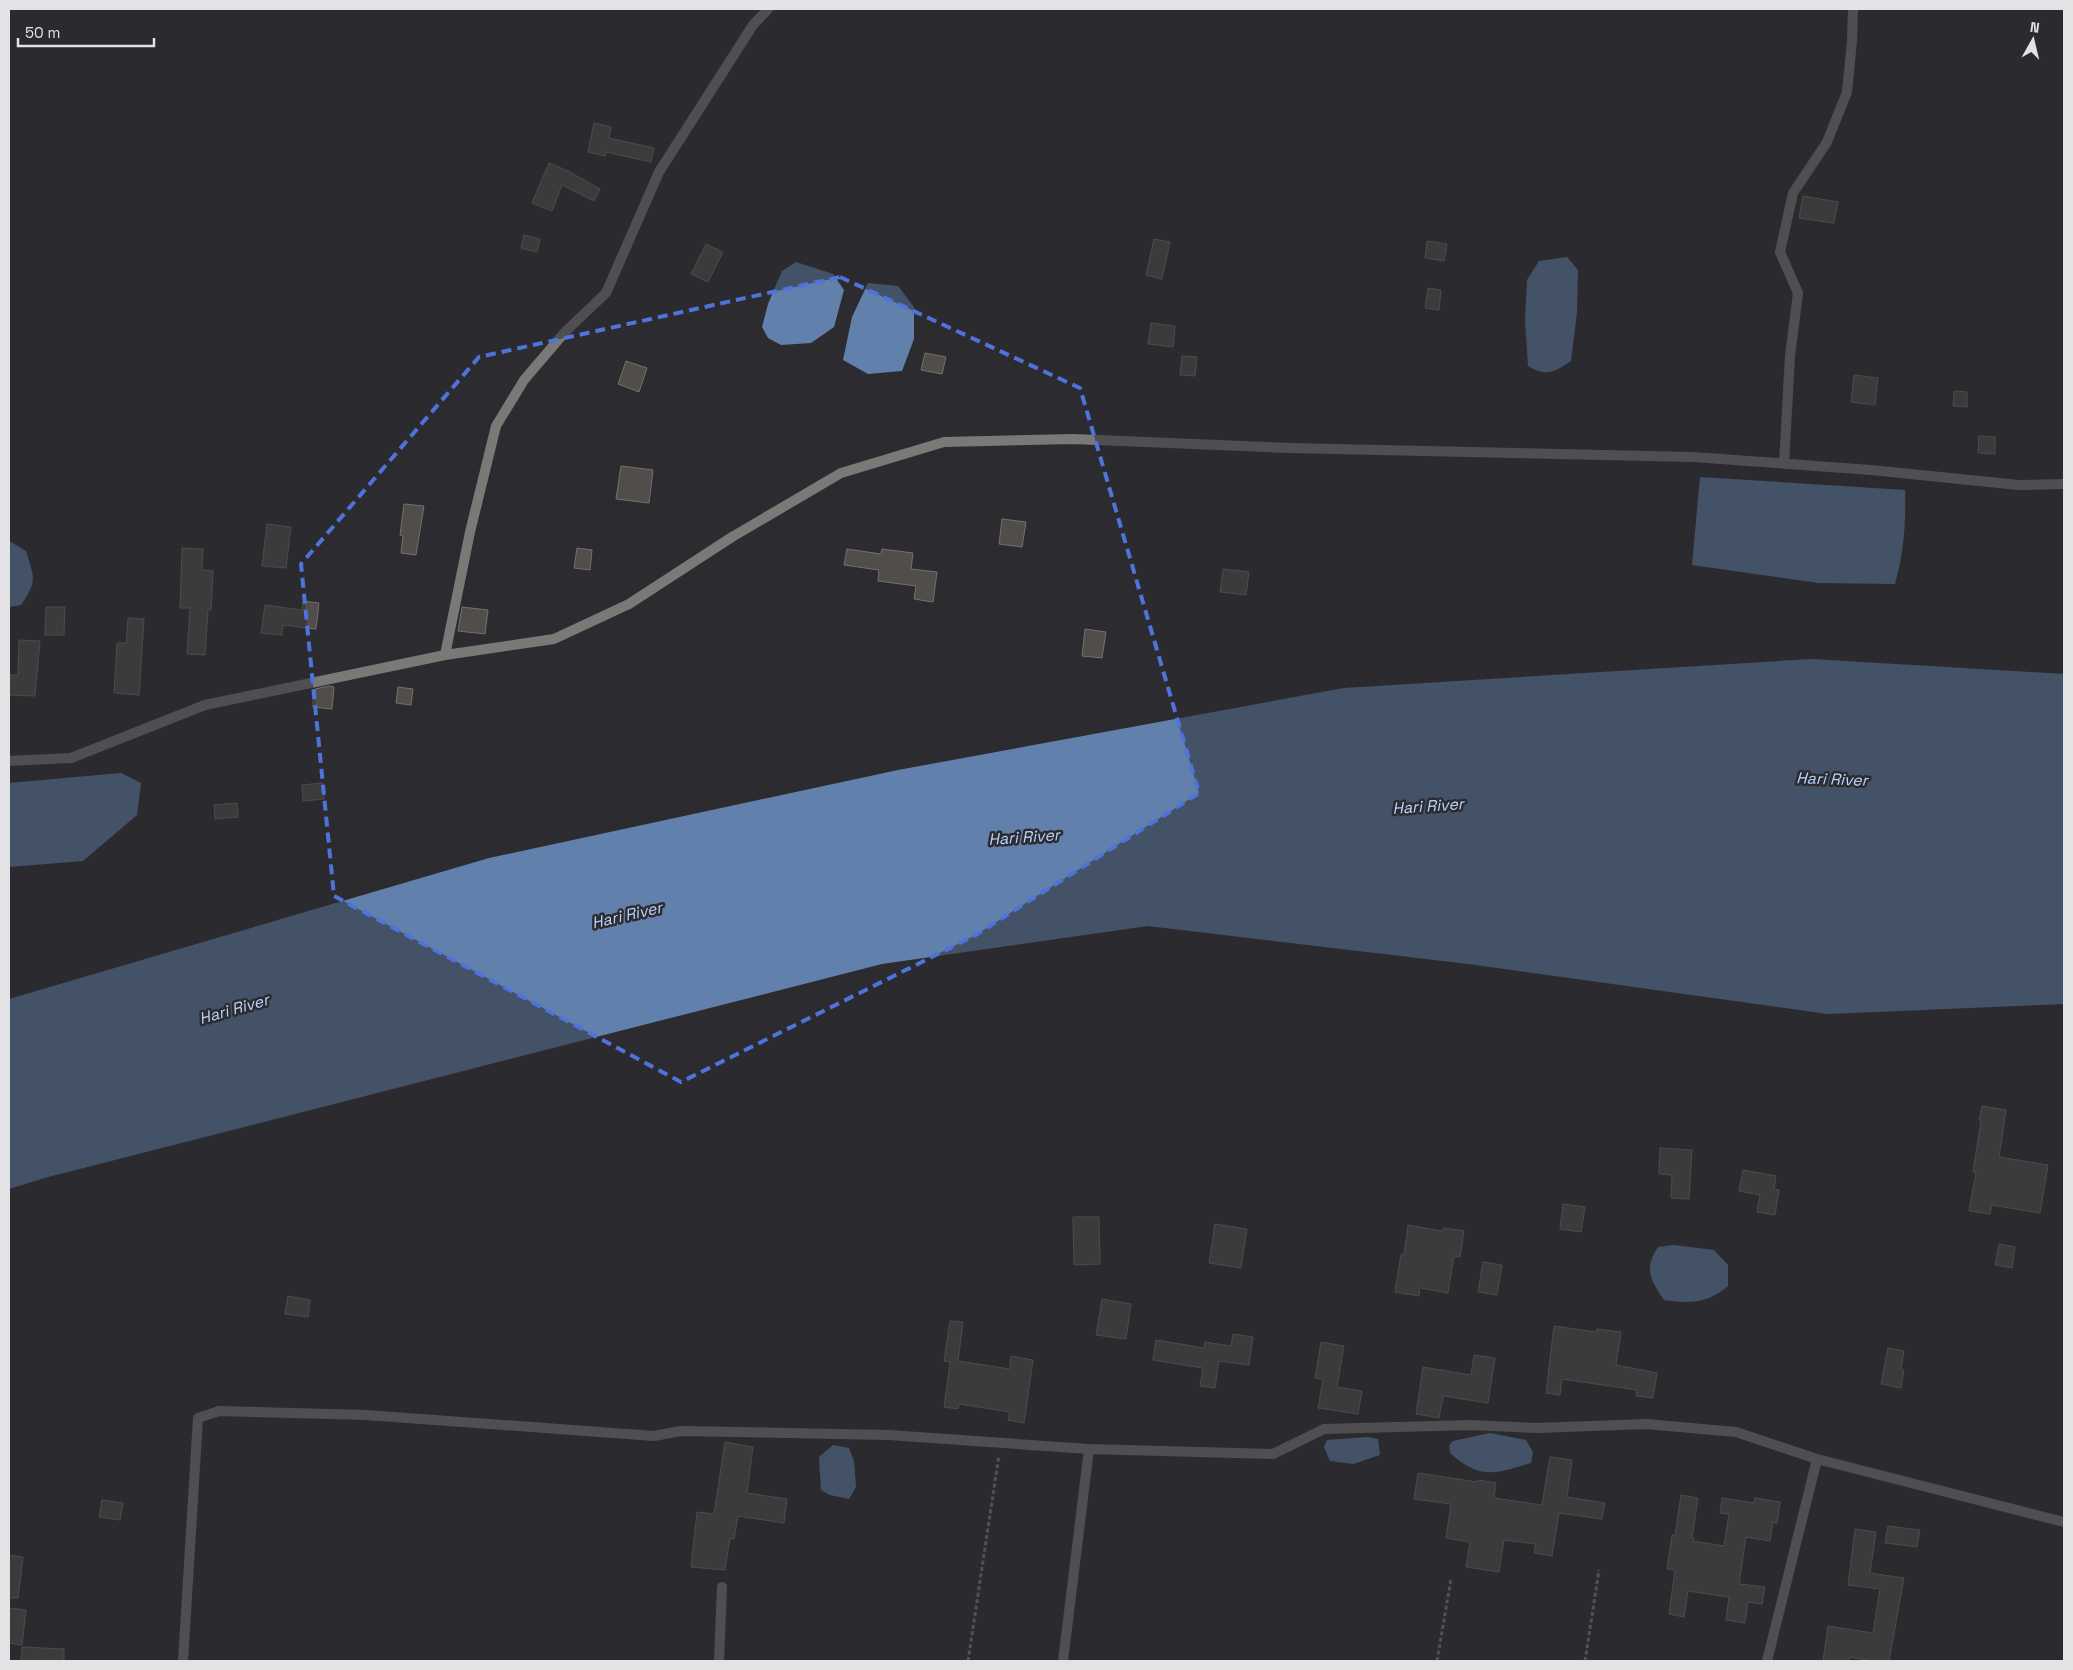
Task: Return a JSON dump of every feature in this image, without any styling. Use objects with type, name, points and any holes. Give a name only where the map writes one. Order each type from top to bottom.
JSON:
[{"type":"street","points":[[445,655],[470,532],[496,426],[524,380],[566,332],[606,293],[659,172],[753,24],[768,9]]},
{"type":"street","points":[[1784,464],[1790,356],[1798,292],[1780,252],[1792,193],[1827,142],[1847,92],[1853,9]]},
{"type":"street","points":[[9,761],[71,758],[205,705],[445,655],[554,638],[630,604],[732,537],[841,473],[944,442],[1074,439],[1290,448],[1693,456],[2019,485],[2064,484]]},
{"type":"street","points":[[183,1661],[198,1418],[219,1411],[366,1415],[654,1436],[681,1431],[889,1435],[1089,1448],[1273,1454],[1324,1430],[1470,1425],[1537,1428],[1646,1424],[1736,1432],[1817,1459],[2064,1522]]},
{"type":"street","points":[[1063,1661],[1089,1448]]},
{"type":"street","points":[[1767,1661],[1817,1459]]},
{"type":"street","points":[[719,1661],[722,1587]]},
{"type":"path","points":[[968,1661],[1001,1442]]},
{"type":"path","points":[[1585,1661],[1598,1570]]},
{"type":"path","points":[[1437,1661],[1450,1580]]},
{"type":"highlighted area","points":[[840,277],[1080,388],[1199,793],[974,936],[681,1082],[334,896],[301,564],[479,357]]},
{"type":"water","points":[[1567,257],[1578,270],[1577,312],[1571,361],[1550,372],[1540,371],[1528,366],[1525,320],[1527,280],[1539,261]]},
{"type":"water","points":[[796,262],[833,274],[844,290],[834,327],[811,343],[781,345],[768,338],[762,327],[768,304],[782,271]]},
{"type":"water","points":[[868,283],[898,286],[914,307],[914,339],[902,371],[868,374],[843,360],[852,317]]},
{"type":"water","points":[[1700,477],[1905,490],[1904,537],[1895,584],[1819,583],[1692,565]]},
{"type":"water","points":[[9,541],[26,551],[33,579],[30,590],[21,605],[9,607]]},
{"type":"water","name":"Hari River","points":[[1812,659],[2064,674],[2064,1004],[1828,1014],[1468,964],[1148,926],[882,964],[48,1177],[9,1189],[9,999],[489,858],[898,770],[1344,688]]},
{"type":"water","points":[[121,773],[141,783],[137,815],[83,861],[9,867],[9,783]]},
{"type":"water","points":[[1674,1245],[1714,1250],[1728,1265],[1728,1286],[1721,1292],[1699,1301],[1664,1300],[1652,1281],[1650,1275],[1651,1262],[1658,1247]]},
{"type":"water","points":[[1490,1433],[1526,1440],[1533,1452],[1531,1463],[1497,1472],[1479,1471],[1470,1468],[1450,1453],[1449,1445],[1453,1441]]},
{"type":"water","points":[[1368,1437],[1378,1439],[1380,1455],[1353,1464],[1330,1461],[1324,1447],[1327,1440]]},
{"type":"water","points":[[833,1445],[849,1448],[854,1461],[856,1487],[849,1499],[830,1495],[821,1490],[819,1457]]},
{"type":"building","points":[[594,123],[611,127],[609,138],[654,148],[651,162],[606,152],[605,156],[588,152]]},
{"type":"building","points":[[549,163],[568,171],[600,189],[594,201],[562,185],[552,211],[532,203]]},
{"type":"building","points":[[1803,196],[1838,202],[1834,223],[1799,218]]},
{"type":"building","points":[[524,235],[540,239],[537,252],[521,248]]},
{"type":"building","points":[[1154,239],[1170,242],[1162,279],[1146,275]]},
{"type":"building","points":[[1427,241],[1447,244],[1444,261],[1425,258]]},
{"type":"building","points":[[706,244],[723,252],[708,282],[691,274]]},
{"type":"building","points":[[1428,288],[1441,290],[1439,310],[1425,308]]},
{"type":"building","points":[[1151,323],[1175,326],[1173,347],[1148,344]]},
{"type":"building","points":[[925,353],[946,357],[942,374],[921,370]]},
{"type":"building","points":[[1182,356],[1197,357],[1195,376],[1180,375]]},
{"type":"building","points":[[626,361],[647,368],[639,392],[618,384]]},
{"type":"building","points":[[1854,375],[1878,378],[1875,405],[1851,402]]},
{"type":"building","points":[[1954,391],[1967,392],[1967,407],[1953,406]]},
{"type":"building","points":[[1979,436],[1995,437],[1995,454],[1978,453]]},
{"type":"building","points":[[621,466],[653,470],[649,503],[616,499]]},
{"type":"building","points":[[404,504],[424,506],[416,555],[401,553],[403,536],[400,535]]},
{"type":"building","points":[[1002,519],[1026,522],[1022,547],[999,544]]},
{"type":"building","points":[[267,524],[291,527],[286,568],[262,566]]},
{"type":"building","points":[[182,548],[203,549],[202,570],[213,571],[211,610],[208,610],[205,655],[187,654],[190,608],[180,608]]},
{"type":"building","points":[[577,548],[592,550],[590,570],[574,568]]},
{"type":"building","points":[[847,549],[881,554],[882,549],[913,553],[911,569],[937,572],[933,602],[914,599],[916,586],[878,581],[879,570],[844,565]]},
{"type":"building","points":[[1223,569],[1249,572],[1246,595],[1220,592]]},
{"type":"building","points":[[303,601],[319,603],[316,629],[283,625],[282,635],[261,633],[265,605],[302,610]]},
{"type":"building","points":[[46,607],[65,607],[64,635],[45,635]]},
{"type":"building","points":[[462,607],[488,610],[485,634],[458,631]]},
{"type":"building","points":[[128,618],[144,619],[139,695],[114,693],[117,643],[126,643]]},
{"type":"building","points":[[1085,629],[1106,632],[1102,658],[1082,656]]},
{"type":"building","points":[[19,640],[40,641],[35,696],[9,695],[10,675],[18,675]]},
{"type":"building","points":[[329,686],[334,687],[332,709],[312,707],[315,689]]},
{"type":"building","points":[[398,687],[413,689],[411,705],[396,703]]},
{"type":"building","points":[[322,783],[324,799],[303,801],[302,785]]},
{"type":"building","points":[[237,803],[238,817],[215,819],[214,805]]},
{"type":"building","points":[[1982,1106],[2006,1110],[1999,1157],[2048,1165],[2040,1213],[1992,1205],[1990,1214],[1969,1211],[1976,1172],[1973,1172]]},
{"type":"building","points":[[1660,1148],[1692,1150],[1689,1199],[1671,1198],[1672,1175],[1659,1174]]},
{"type":"building","points":[[1743,1170],[1776,1176],[1774,1189],[1779,1190],[1775,1215],[1757,1212],[1760,1195],[1739,1191]]},
{"type":"building","points":[[1563,1204],[1585,1207],[1581,1232],[1560,1229]]},
{"type":"building","points":[[1073,1217],[1099,1217],[1100,1264],[1074,1265]]},
{"type":"building","points":[[1215,1224],[1247,1229],[1241,1268],[1209,1263]]},
{"type":"building","points":[[1408,1225],[1442,1231],[1443,1228],[1464,1231],[1460,1257],[1454,1256],[1448,1293],[1420,1288],[1419,1296],[1395,1292],[1401,1254],[1404,1255]]},
{"type":"building","points":[[1999,1244],[2015,1247],[2012,1268],[1995,1265]]},
{"type":"building","points":[[1483,1262],[1502,1265],[1497,1295],[1478,1292]]},
{"type":"building","points":[[288,1296],[310,1300],[308,1317],[285,1314]]},
{"type":"building","points":[[1102,1299],[1131,1304],[1126,1339],[1096,1335]]},
{"type":"building","points":[[950,1321],[963,1322],[958,1361],[1010,1369],[1011,1356],[1033,1360],[1024,1423],[1008,1420],[1010,1412],[959,1404],[958,1409],[944,1407],[950,1362],[944,1361]]},
{"type":"building","points":[[1554,1326],[1596,1332],[1597,1329],[1621,1332],[1616,1365],[1657,1373],[1653,1398],[1636,1396],[1637,1390],[1562,1379],[1560,1395],[1546,1393]]},
{"type":"building","points":[[1233,1334],[1253,1337],[1249,1365],[1219,1361],[1215,1388],[1200,1386],[1203,1368],[1153,1360],[1156,1340],[1204,1348],[1205,1342],[1231,1346]]},
{"type":"building","points":[[1321,1342],[1344,1346],[1337,1387],[1362,1391],[1358,1414],[1318,1408],[1323,1380],[1315,1378]]},
{"type":"building","points":[[1888,1348],[1904,1351],[1901,1369],[1904,1370],[1901,1388],[1881,1384]]},
{"type":"building","points":[[1474,1355],[1495,1358],[1488,1403],[1443,1396],[1439,1418],[1416,1414],[1423,1367],[1471,1375]]},
{"type":"building","points":[[725,1442],[753,1447],[747,1493],[787,1499],[784,1523],[738,1516],[734,1539],[730,1538],[725,1570],[691,1567],[697,1512],[714,1514]]},
{"type":"building","points":[[1550,1457],[1572,1460],[1567,1497],[1605,1503],[1602,1519],[1559,1513],[1552,1556],[1534,1553],[1536,1544],[1504,1540],[1499,1572],[1466,1567],[1470,1542],[1446,1538],[1451,1504],[1414,1499],[1418,1473],[1496,1483],[1494,1498],[1542,1505]]},
{"type":"building","points":[[1681,1495],[1698,1498],[1693,1541],[1724,1546],[1729,1514],[1720,1513],[1722,1498],[1754,1503],[1755,1498],[1780,1502],[1777,1523],[1773,1522],[1770,1541],[1746,1537],[1739,1584],[1765,1587],[1762,1604],[1748,1602],[1745,1623],[1726,1620],[1729,1597],[1688,1591],[1684,1617],[1669,1614],[1675,1570],[1667,1569],[1672,1535],[1675,1536]]},
{"type":"building","points":[[102,1500],[123,1503],[120,1520],[99,1517]]},
{"type":"building","points":[[1888,1526],[1920,1530],[1917,1547],[1885,1543]]},
{"type":"building","points":[[1855,1529],[1876,1532],[1870,1573],[1904,1578],[1889,1661],[1849,1657],[1849,1661],[1823,1661],[1828,1626],[1873,1633],[1880,1589],[1848,1585]]},
{"type":"building","points":[[9,1555],[23,1557],[18,1598],[9,1598]]},
{"type":"building","points":[[9,1608],[26,1610],[22,1645],[9,1643]]},
{"type":"building","points":[[22,1647],[64,1649],[64,1661],[21,1661]]}]
